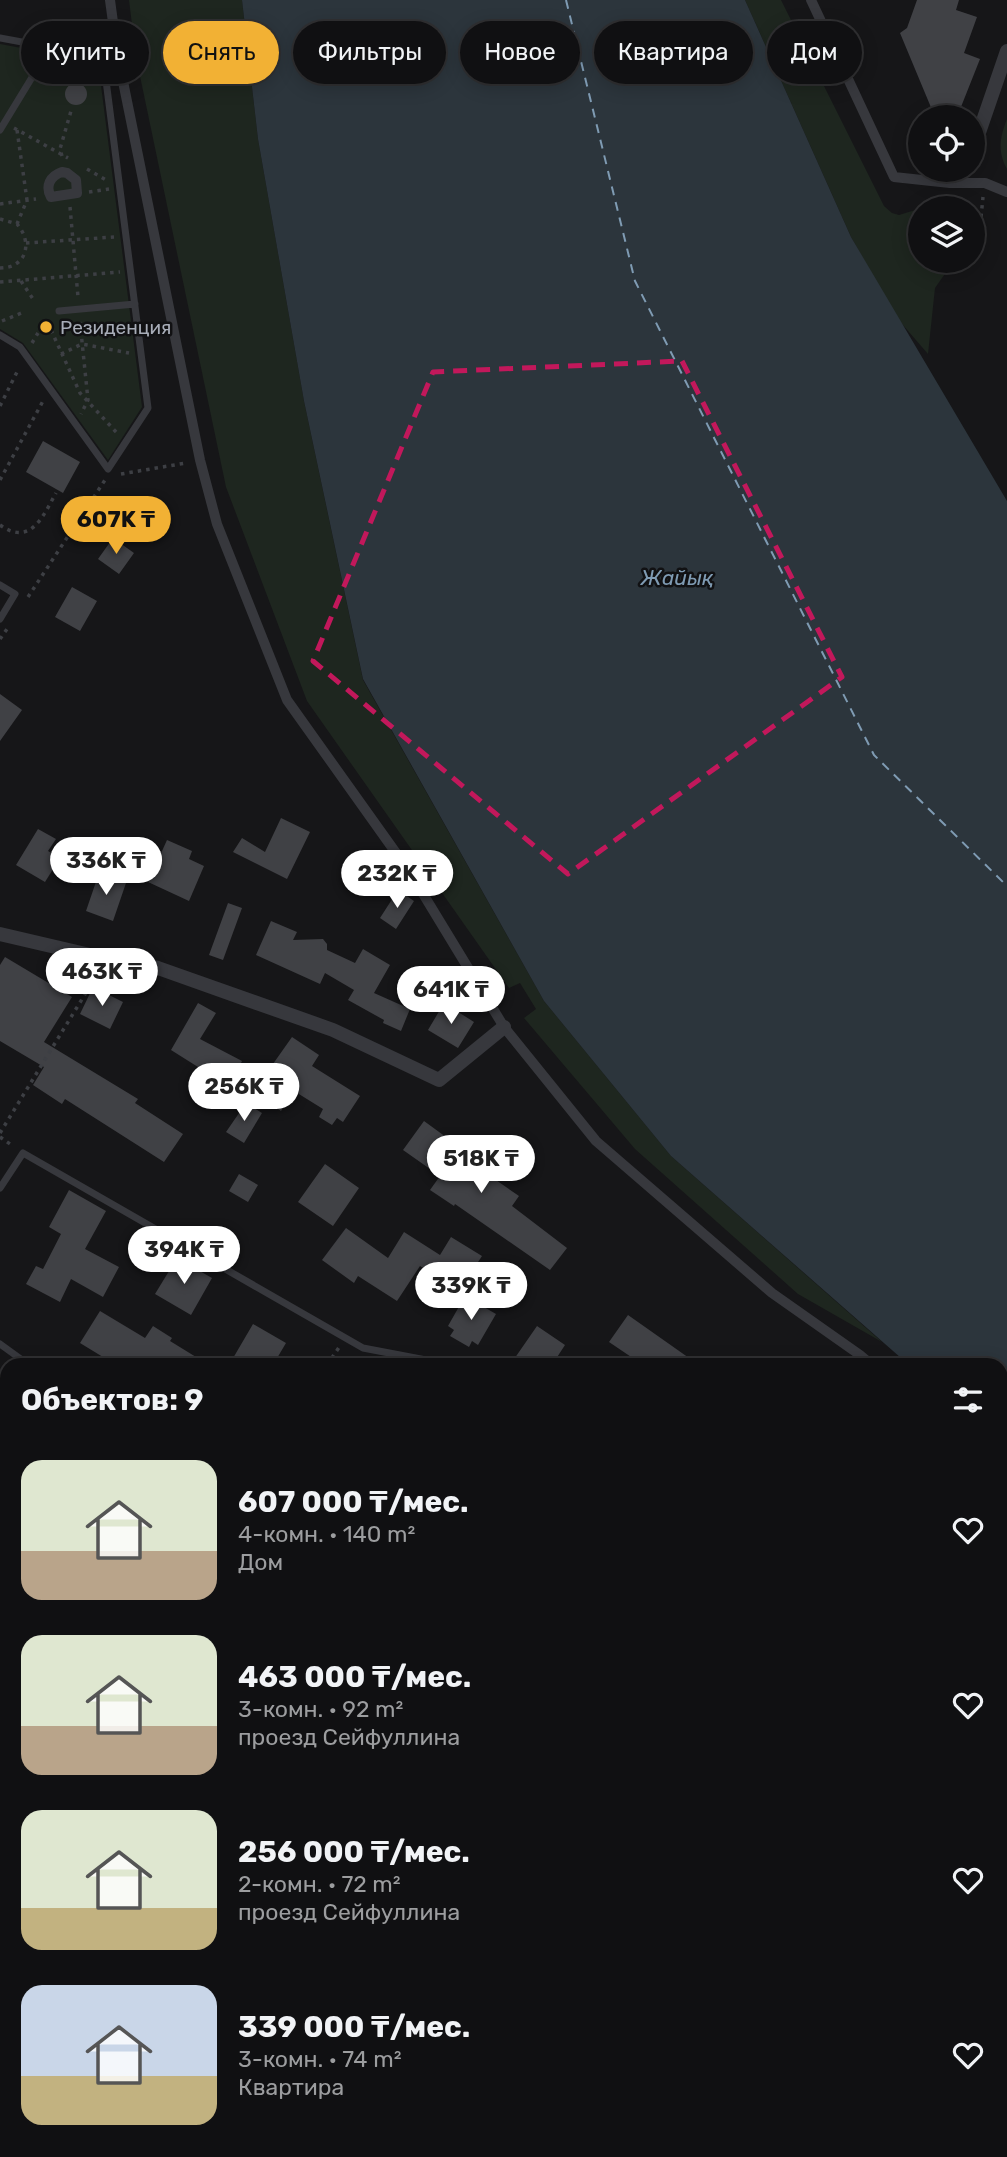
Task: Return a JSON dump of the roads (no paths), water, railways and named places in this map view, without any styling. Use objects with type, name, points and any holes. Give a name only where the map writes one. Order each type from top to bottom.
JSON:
[{"type":"street","points":[[110,0],[117,52],[200,460],[217,524],[287,700],[411,874],[504,1027],[596,1141],[772,1293],[864,1358]]},
{"type":"street","points":[[811,0],[894,177],[985,183],[1007,192]]},
{"type":"street","points":[[985,115],[1007,51]]},
{"type":"street","points":[[64,173],[76,180],[76,193],[51,197],[48,185],[51,178],[64,173]]},
{"type":"street","points":[[0,934],[158,968],[333,1030],[439,1080],[504,1027]]},
{"type":"lane","points":[[0,38],[21,42]]},
{"type":"lane","points":[[0,130],[28,84]]},
{"type":"lane","points":[[0,335],[20,347],[108,469],[148,408],[106,84]]},
{"type":"lane","points":[[59,311],[135,304]]},
{"type":"lane","points":[[0,585],[15,594],[0,619]]},
{"type":"lane","points":[[0,1188],[23,1153],[363,1348],[416,1358]]},
{"type":"lane","points":[[0,1344],[19,1358]]},
{"type":"water","name":"Жайық","points":[[242,0],[745,0],[767,49],[767,84],[783,84],[851,237],[1007,501],[1007,1358],[901,1358],[671,1156],[544,1001],[363,679],[304,401],[258,139],[252,84],[279,84],[279,21],[244,21]]},
{"type":"place","name":"Резиденция","points":[[46,327]]}]
